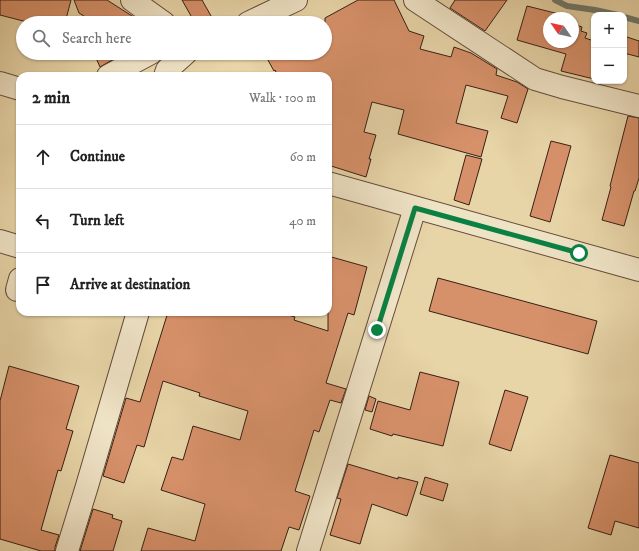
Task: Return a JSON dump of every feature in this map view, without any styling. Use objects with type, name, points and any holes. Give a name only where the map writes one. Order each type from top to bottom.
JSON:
[{"type":"street","points":[[132,0],[154,16]]},
{"type":"street","points":[[263,16],[296,0]]},
{"type":"street","points":[[415,0],[535,79],[562,88],[639,106]]},
{"type":"street","points":[[116,72],[139,60]]},
{"type":"street","points":[[166,72],[178,60]]},
{"type":"street","points":[[0,83],[16,88]]},
{"type":"street","points":[[332,184],[639,270]]},
{"type":"street","points":[[308,551],[415,208]]},
{"type":"street","points":[[0,241],[16,246]]},
{"type":"street","points":[[67,551],[137,316]]},
{"type":"building","points":[[0,0],[71,0],[67,16],[16,16],[16,19],[0,15]]},
{"type":"building","points":[[74,0],[107,0],[132,16],[84,16],[79,13]]},
{"type":"building","points":[[182,0],[202,0],[211,16],[191,16]]},
{"type":"building","points":[[358,0],[394,0],[409,31],[424,36],[420,49],[451,57],[454,47],[471,53],[497,69],[496,75],[517,82],[528,89],[517,123],[501,118],[508,96],[466,85],[456,123],[488,131],[481,157],[398,134],[404,110],[372,102],[364,132],[376,135],[369,159],[371,159],[366,177],[332,166],[332,72],[276,72],[268,60],[332,60],[332,16],[329,16]]},
{"type":"building","points":[[455,0],[507,0],[485,31],[450,8]]},
{"type":"building","points":[[527,6],[551,12],[543,12],[543,47],[517,40]]},
{"type":"building","points":[[579,26],[582,27],[581,31],[587,33],[585,38],[591,40],[591,78],[561,71],[566,54],[545,48],[579,48]]},
{"type":"building","points":[[627,37],[639,41],[639,57],[627,54]]},
{"type":"building","points":[[97,60],[112,60],[100,67]]},
{"type":"building","points":[[628,116],[639,118],[639,178],[624,226],[602,220]]},
{"type":"building","points":[[551,141],[571,146],[550,222],[530,216]]},
{"type":"building","points":[[466,155],[482,159],[469,205],[454,200]]},
{"type":"building","points":[[332,257],[367,267],[354,315],[348,313],[326,383],[346,389],[341,403],[330,400],[319,432],[314,430],[295,491],[310,496],[299,530],[289,527],[281,551],[141,551],[148,528],[195,541],[205,504],[161,490],[172,457],[183,460],[193,426],[240,440],[248,411],[199,396],[200,393],[163,381],[144,447],[137,445],[124,483],[103,476],[126,398],[140,402],[167,316],[292,316],[295,317],[294,320],[328,331],[328,316],[332,316]]},
{"type":"building","points":[[438,278],[597,321],[588,354],[429,311]]},
{"type":"building","points":[[9,366],[79,386],[66,429],[73,431],[61,471],[58,470],[41,530],[59,535],[55,551],[41,551],[0,539],[0,401]]},
{"type":"building","points":[[420,372],[459,382],[443,446],[393,434],[392,436],[370,429],[378,401],[410,410]]},
{"type":"building","points":[[505,390],[528,397],[511,451],[489,444]]},
{"type":"building","points":[[369,396],[376,399],[372,412],[365,410]]},
{"type":"building","points":[[610,455],[639,463],[639,528],[615,521],[611,535],[588,528]]},
{"type":"building","points":[[348,464],[398,479],[398,477],[418,482],[407,516],[372,504],[360,544],[330,535],[341,499],[337,498]]},
{"type":"building","points":[[425,477],[448,484],[443,501],[420,494]]},
{"type":"building","points":[[93,509],[113,515],[112,518],[122,521],[113,551],[80,551]]},
{"type":"waterway","points":[[555,0],[567,6],[604,12]]},
{"type":"waterway","points":[[627,18],[639,21]]},
{"type":"route","points":[[377,330],[415,208],[579,253]]}]
